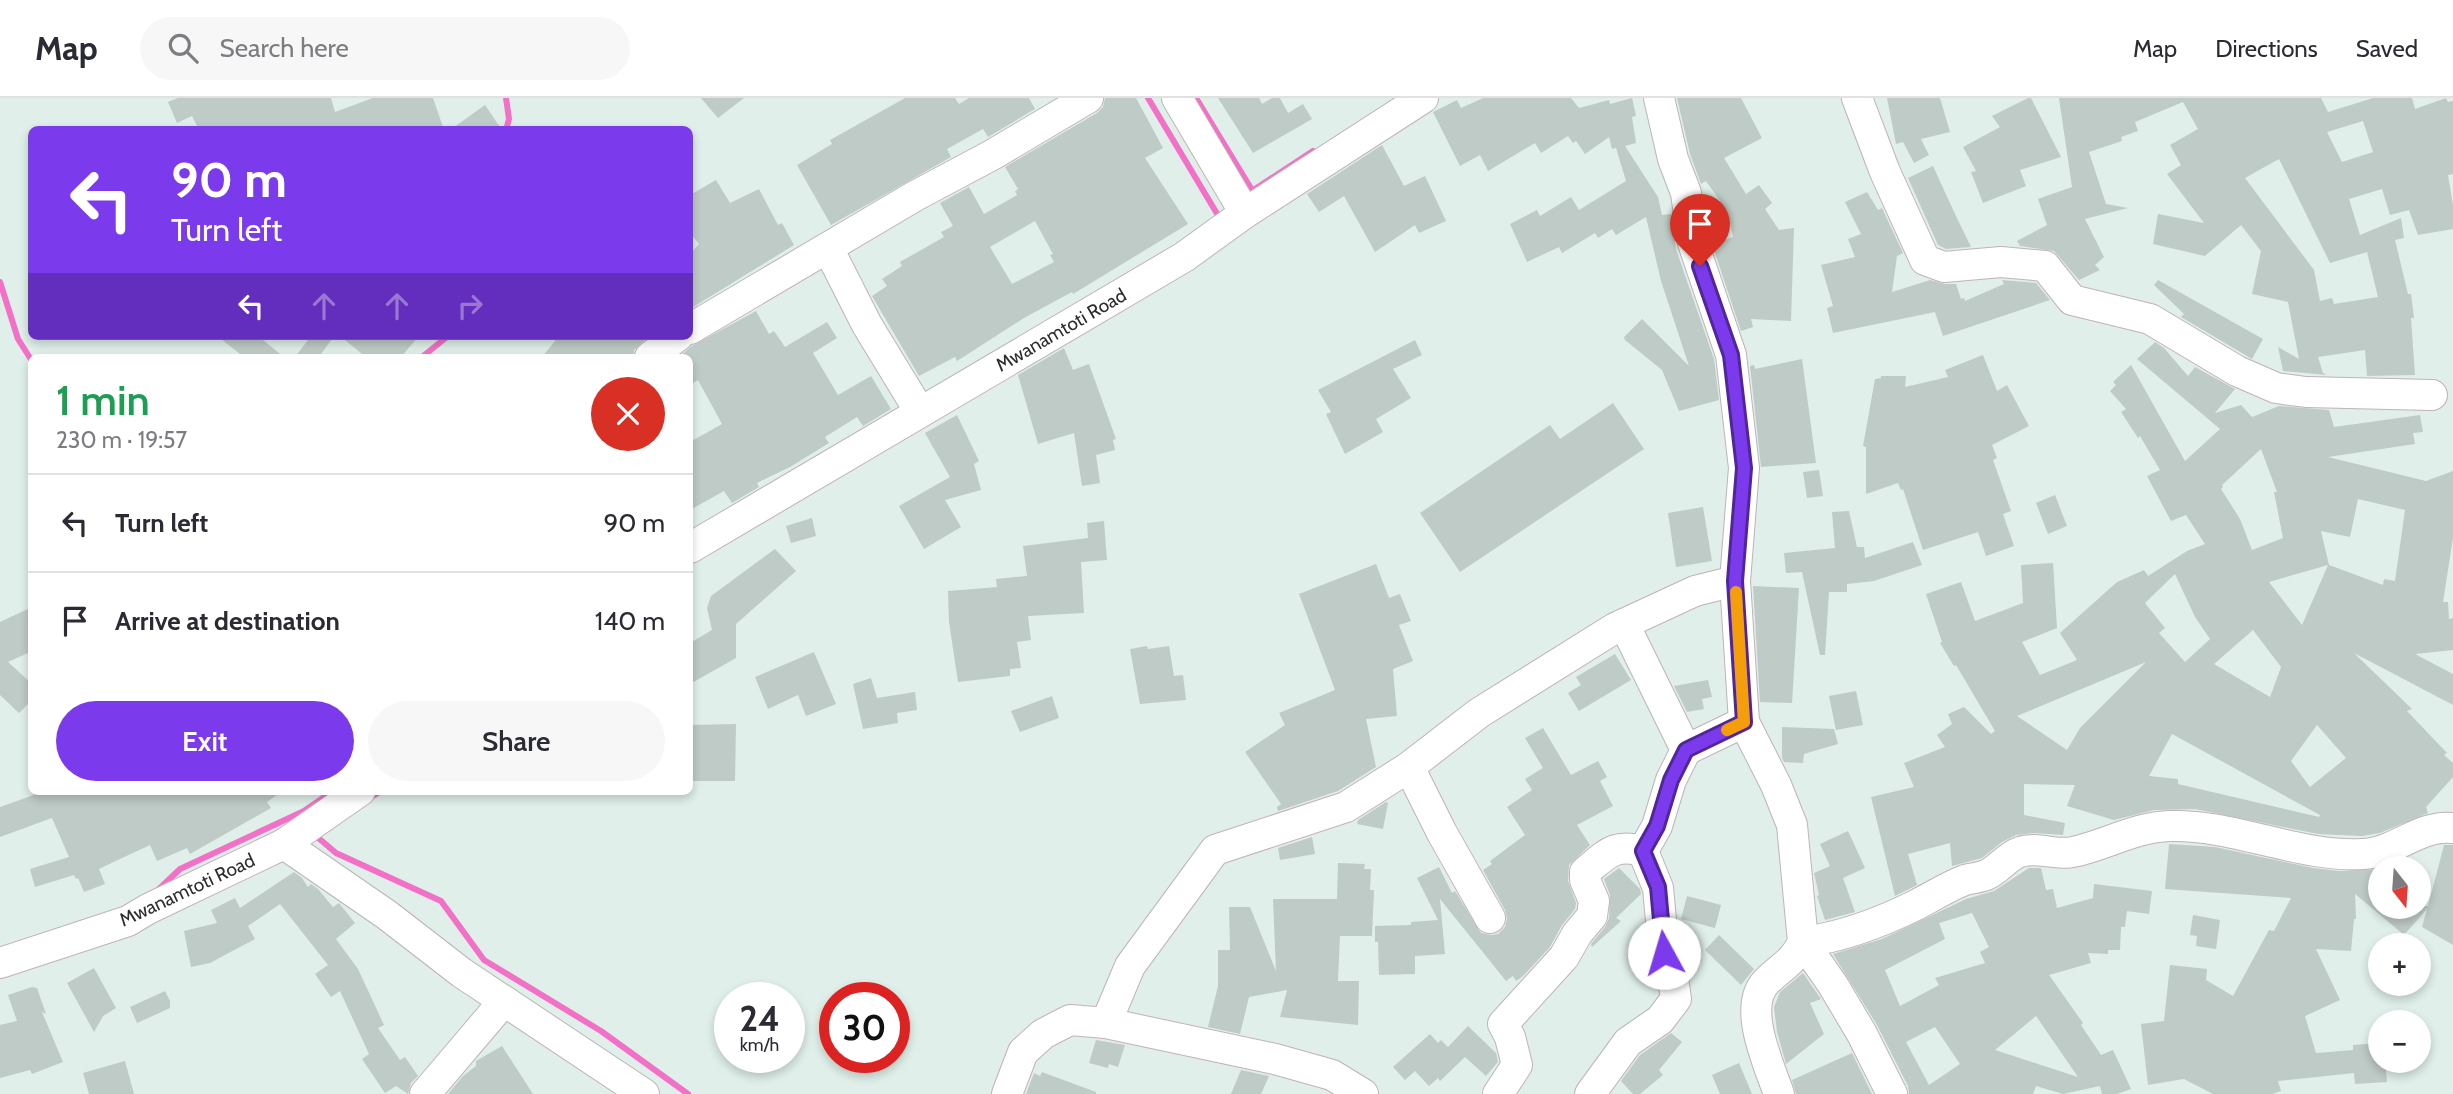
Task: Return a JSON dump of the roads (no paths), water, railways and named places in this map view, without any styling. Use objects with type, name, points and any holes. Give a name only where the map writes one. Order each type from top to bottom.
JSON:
[{"type":"street","points":[[693,327],[1088,98]]},
{"type":"street","name":"Mwanamtoti Road","points":[[693,546],[1184,257],[1245,213],[1423,98]]},
{"type":"street","points":[[1659,98],[1673,159],[1686,193],[1693,243],[1731,355],[1744,468],[1735,581],[1744,722],[1776,785],[1792,825],[1803,942],[1797,956],[1765,983],[1756,1001],[1756,1023],[1779,1094]]},
{"type":"street","points":[[1857,98],[1885,172],[1925,260],[1944,267],[2001,262],[2045,266],[2072,300],[2150,319],[2236,371],[2276,388],[2306,392],[2432,395]]},
{"type":"street","points":[[1180,99],[1245,213]]},
{"type":"street","points":[[828,248],[866,325],[920,412]]},
{"type":"street","points":[[654,354],[673,340]]},
{"type":"street","points":[[1106,1023],[1130,966],[1214,850],[1346,807],[1409,767],[1479,713],[1624,624],[1695,591],[1735,581]]},
{"type":"street","points":[[1624,624],[1686,750]]},
{"type":"street","points":[[1643,851],[1657,826],[1671,780],[1686,750],[1744,722]]},
{"type":"street","points":[[1409,767],[1490,918]]},
{"type":"street","name":"Mwanamtoti Road","points":[[0,962],[128,921],[284,844],[354,795]]},
{"type":"street","points":[[1803,942],[1823,939],[1888,919],[1965,880],[1988,874],[2019,852],[2075,852],[2147,828],[2171,826],[2216,831],[2327,852],[2361,855],[2382,850],[2440,826],[2453,828]]},
{"type":"street","points":[[284,844],[387,915],[462,973],[644,1094]]},
{"type":"street","points":[[1498,1094],[1517,1065],[1510,1037],[1503,1024],[1564,957],[1577,934],[1592,916],[1594,901],[1585,872],[1612,850],[1627,847],[1643,851]]},
{"type":"street","points":[[1590,1094],[1628,1042],[1660,1020],[1676,999],[1674,978],[1664,953],[1658,887],[1643,851]]},
{"type":"street","points":[[1803,942],[1862,1034],[1892,1094]]},
{"type":"street","points":[[425,1094],[504,1001]]},
{"type":"street","points":[[1007,1094],[1023,1052],[1043,1034],[1070,1020],[1106,1023],[1262,1056],[1332,1075],[1363,1094]]},
{"type":"waterway","points":[[506,98],[509,119],[507,126]]},
{"type":"waterway","points":[[1148,98],[1219,217]]},
{"type":"waterway","points":[[1196,98],[1252,190]]},
{"type":"waterway","points":[[1243,197],[1313,151]]},
{"type":"waterway","points":[[0,282],[18,339],[28,355]]},
{"type":"waterway","points":[[426,354],[443,340]]},
{"type":"waterway","points":[[159,889],[180,869],[304,811],[327,795]]},
{"type":"waterway","points":[[368,799],[374,795]]},
{"type":"waterway","points":[[316,836],[336,853],[441,901],[484,960],[601,1031],[688,1094]]}]
